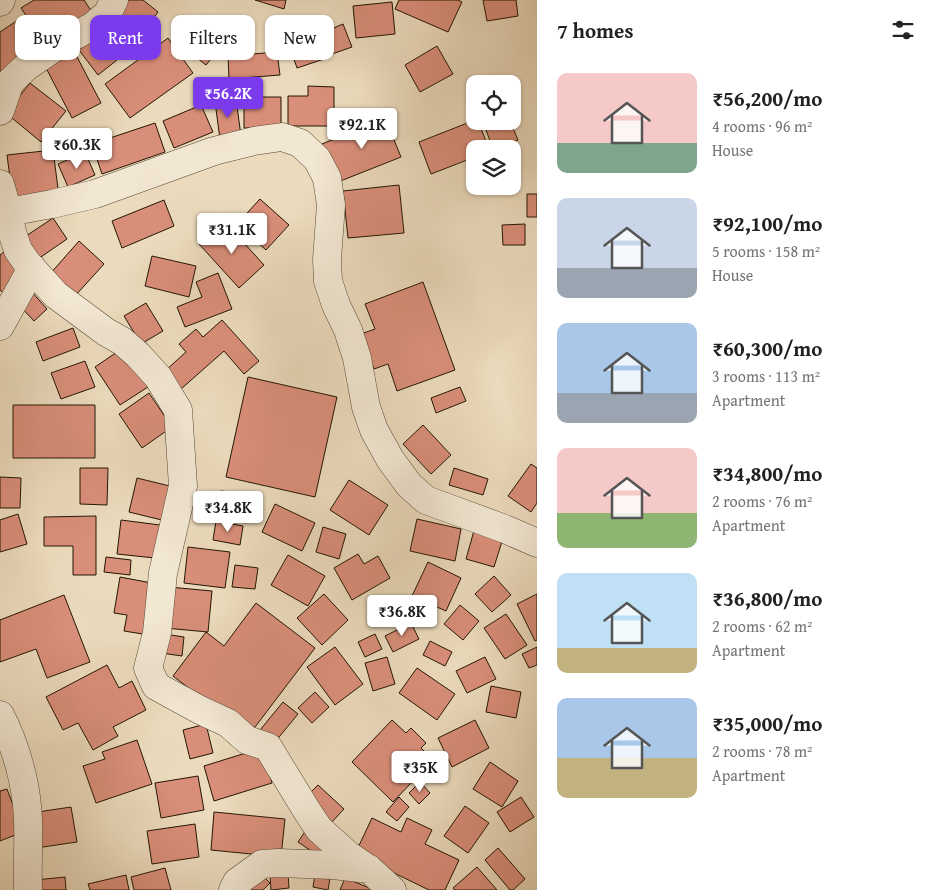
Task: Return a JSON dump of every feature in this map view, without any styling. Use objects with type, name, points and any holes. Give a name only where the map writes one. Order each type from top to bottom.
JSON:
[{"type":"street","points":[[0,112],[10,82],[26,66],[61,43],[93,26],[108,13],[114,0]]},
{"type":"street","points":[[392,890],[319,829],[306,811],[268,747],[247,740],[228,723],[156,686],[148,668],[157,633],[163,573],[183,486],[178,410],[158,377],[138,355],[122,341],[106,332],[56,295],[32,268],[18,250],[3,196],[52,204],[95,194],[214,151],[254,141],[282,137],[300,143],[317,159],[327,178],[331,205],[327,259],[328,281],[357,358],[366,407],[374,430],[390,459],[409,485],[426,500],[537,543]]},
{"type":"street","points":[[0,326],[32,268]]},
{"type":"street","points":[[0,715],[20,763],[28,819],[28,890]]},
{"type":"street","points":[[233,890],[237,882],[262,864],[333,865],[370,870]]},
{"type":"building","points":[[34,0],[84,0],[92,12],[80,20],[80,15],[26,15],[21,8]]},
{"type":"building","points":[[122,0],[143,0],[158,12],[156,15],[111,15]]},
{"type":"building","points":[[255,0],[286,0],[284,9]]},
{"type":"building","points":[[399,0],[458,0],[462,2],[448,32],[395,9]]},
{"type":"building","points":[[483,0],[516,0],[518,16],[487,21]]},
{"type":"building","points":[[392,2],[395,34],[356,38],[353,6]]},
{"type":"building","points":[[15,22],[15,60],[18,60],[0,72],[0,32]]},
{"type":"building","points":[[343,24],[352,47],[334,53],[334,28]]},
{"type":"building","points":[[168,38],[171,42],[171,60],[184,60],[193,73],[130,118],[105,84],[138,60],[161,60],[161,43]]},
{"type":"building","points":[[90,41],[90,60],[117,60],[98,75],[80,49]]},
{"type":"building","points":[[437,46],[453,74],[420,92],[405,65]]},
{"type":"building","points":[[265,53],[265,60],[278,60],[280,75],[229,79],[228,60],[255,60],[255,54]]},
{"type":"building","points":[[57,60],[79,60],[101,103],[72,118],[45,66]]},
{"type":"building","points":[[200,60],[210,60],[206,65]]},
{"type":"building","points":[[294,60],[321,60],[297,68]]},
{"type":"building","points":[[30,83],[66,111],[41,142],[6,113]]},
{"type":"building","points":[[308,86],[334,87],[334,126],[288,126],[288,96],[308,96]]},
{"type":"building","points":[[244,97],[281,97],[281,128],[244,128]]},
{"type":"building","points":[[236,99],[241,136],[220,139],[215,102]]},
{"type":"building","points":[[201,105],[213,132],[174,148],[163,121]]},
{"type":"building","points":[[385,118],[401,157],[338,182],[322,144]]},
{"type":"building","points":[[155,123],[165,152],[102,174],[92,144]]},
{"type":"building","points":[[466,124],[466,130],[482,130],[485,140],[466,140],[466,160],[431,174],[419,142]]},
{"type":"building","points":[[486,130],[514,130],[518,140],[490,140]]},
{"type":"building","points":[[53,150],[59,196],[13,201],[7,155]]},
{"type":"building","points":[[85,152],[95,175],[68,187],[58,164]]},
{"type":"building","points":[[399,185],[404,233],[348,238],[343,191]]},
{"type":"building","points":[[527,194],[537,194],[537,217],[527,217]]},
{"type":"building","points":[[260,199],[289,225],[266,250],[237,224]]},
{"type":"building","points":[[164,200],[174,226],[122,248],[112,221]]},
{"type":"building","points":[[53,218],[67,239],[38,259],[23,238]]},
{"type":"building","points":[[224,221],[264,265],[239,288],[199,244]]},
{"type":"building","points":[[525,224],[525,245],[503,245],[502,225]]},
{"type":"building","points":[[79,241],[104,264],[75,296],[50,274]]},
{"type":"building","points":[[4,252],[26,273],[5,295],[0,290],[0,255]]},
{"type":"building","points":[[152,256],[196,266],[189,297],[145,286]]},
{"type":"building","points":[[218,273],[232,309],[185,327],[177,307],[202,297],[196,282]]},
{"type":"building","points":[[423,282],[455,370],[397,391],[388,364],[374,369],[361,334],[375,329],[365,304]]},
{"type":"building","points":[[31,291],[47,309],[34,321],[17,303]]},
{"type":"building","points":[[146,303],[163,331],[141,344],[124,316]]},
{"type":"building","points":[[222,320],[259,361],[244,374],[224,351],[181,389],[165,371],[186,352],[179,344],[196,329],[203,337]]},
{"type":"building","points":[[73,328],[80,347],[43,361],[36,342]]},
{"type":"building","points":[[123,348],[148,387],[120,405],[95,367]]},
{"type":"building","points":[[85,361],[95,387],[61,399],[51,373]]},
{"type":"building","points":[[248,377],[337,397],[315,497],[226,477]]},
{"type":"building","points":[[460,387],[466,401],[436,413],[431,398]]},
{"type":"building","points":[[149,393],[172,427],[142,448],[119,414]]},
{"type":"building","points":[[13,405],[95,405],[95,458],[13,458]]},
{"type":"building","points":[[423,425],[451,455],[431,474],[403,444]]},
{"type":"building","points":[[531,464],[537,468],[537,503],[531,512],[508,496]]},
{"type":"building","points":[[80,468],[108,468],[107,505],[80,504]]},
{"type":"building","points":[[454,468],[488,479],[483,495],[449,485]]},
{"type":"building","points":[[0,477],[21,478],[20,508],[0,508]]},
{"type":"building","points":[[137,478],[178,488],[170,522],[129,512]]},
{"type":"building","points":[[349,480],[388,505],[369,535],[330,510]]},
{"type":"building","points":[[221,491],[252,495],[249,517],[218,512]]},
{"type":"building","points":[[275,504],[315,523],[302,551],[262,532]]},
{"type":"building","points":[[18,514],[27,544],[0,552],[0,520]]},
{"type":"building","points":[[96,516],[96,575],[73,575],[73,546],[44,546],[44,517]]},
{"type":"building","points":[[417,519],[461,529],[455,561],[410,551]]},
{"type":"building","points":[[121,520],[168,526],[164,559],[117,554]]},
{"type":"building","points":[[216,521],[243,526],[240,545],[213,540]]},
{"type":"building","points":[[323,527],[346,534],[339,559],[316,552]]},
{"type":"building","points":[[475,527],[504,535],[494,567],[466,559]]},
{"type":"building","points":[[188,547],[230,552],[225,588],[184,583]]},
{"type":"building","points":[[358,554],[364,564],[378,556],[390,578],[352,600],[334,568]]},
{"type":"building","points":[[288,555],[325,576],[308,606],[271,585]]},
{"type":"building","points":[[106,557],[131,560],[130,575],[104,572]]},
{"type":"building","points":[[428,562],[461,578],[446,611],[412,596]]},
{"type":"building","points":[[235,565],[258,568],[255,589],[232,587]]},
{"type":"building","points":[[494,576],[511,595],[492,612],[475,594]]},
{"type":"building","points":[[120,577],[157,584],[149,635],[124,631],[127,615],[114,613]]},
{"type":"building","points":[[169,587],[212,591],[208,632],[165,628]]},
{"type":"building","points":[[324,594],[348,620],[322,645],[297,618]]},
{"type":"building","points":[[537,594],[537,640],[535,641],[517,604]]},
{"type":"building","points":[[64,595],[90,662],[47,678],[36,649],[0,662],[0,620]]},
{"type":"building","points":[[256,603],[315,648],[249,735],[173,676],[206,632],[224,646]]},
{"type":"building","points":[[460,605],[479,621],[463,640],[444,624]]},
{"type":"building","points":[[506,614],[527,645],[505,659],[484,628]]},
{"type":"building","points":[[411,623],[419,639],[393,652],[385,636]]},
{"type":"building","points":[[164,634],[184,637],[182,656],[161,653]]},
{"type":"building","points":[[375,634],[382,649],[365,657],[358,642]]},
{"type":"building","points":[[430,641],[452,652],[445,666],[423,655]]},
{"type":"building","points":[[335,647],[363,684],[335,705],[307,667]]},
{"type":"building","points":[[537,647],[537,665],[529,668],[522,654]]},
{"type":"building","points":[[387,657],[395,684],[373,691],[365,663]]},
{"type":"building","points":[[485,657],[496,679],[467,693],[456,671]]},
{"type":"building","points":[[107,665],[119,688],[132,681],[146,710],[113,727],[118,736],[93,750],[78,723],[63,730],[46,697]]},
{"type":"building","points":[[417,668],[455,694],[437,720],[399,693]]},
{"type":"building","points":[[491,686],[521,692],[516,718],[486,712]]},
{"type":"building","points":[[315,692],[329,707],[312,723],[298,708]]},
{"type":"building","points":[[283,702],[298,714],[275,742],[260,730]]},
{"type":"building","points":[[392,720],[406,733],[411,728],[426,743],[421,748],[433,760],[393,802],[352,762]]},
{"type":"building","points":[[475,720],[489,748],[452,767],[438,738]]},
{"type":"building","points":[[206,724],[213,753],[190,759],[183,730]]},
{"type":"building","points":[[137,740],[152,784],[96,803],[83,766],[105,759],[102,752]]},
{"type":"building","points":[[262,748],[272,783],[214,801],[204,766]]},
{"type":"building","points":[[490,762],[518,781],[502,807],[473,789]]},
{"type":"building","points":[[198,776],[204,810],[161,818],[155,783]]},
{"type":"building","points":[[420,782],[430,793],[419,804],[409,793]]},
{"type":"building","points":[[318,785],[344,809],[331,823],[305,798]]},
{"type":"building","points":[[7,789],[23,832],[0,841],[0,791]]},
{"type":"building","points":[[399,797],[409,807],[397,821],[386,812]]},
{"type":"building","points":[[521,797],[534,817],[510,832],[497,812]]},
{"type":"building","points":[[465,806],[489,823],[468,853],[444,836]]},
{"type":"building","points":[[71,807],[77,842],[36,848],[31,813]]},
{"type":"building","points":[[214,812],[285,819],[281,857],[211,850]]},
{"type":"building","points":[[372,818],[401,832],[407,818],[432,830],[425,844],[459,860],[445,890],[429,890],[355,854]]},
{"type":"building","points":[[195,824],[199,857],[152,864],[147,831]]},
{"type":"building","points":[[306,830],[328,845],[320,857],[298,842]]},
{"type":"building","points":[[498,848],[525,879],[513,890],[510,890],[485,860]]},
{"type":"building","points":[[477,867],[497,890],[455,890],[453,888]]},
{"type":"building","points":[[165,868],[171,890],[134,890],[131,877]]},
{"type":"building","points":[[288,873],[289,888],[271,890],[270,875]]},
{"type":"building","points":[[261,874],[270,883],[263,890],[249,890]]},
{"type":"building","points":[[126,875],[129,890],[90,890],[88,884]]},
{"type":"building","points":[[315,875],[330,878],[328,890],[313,887]]},
{"type":"building","points":[[65,877],[66,890],[35,890],[35,880]]},
{"type":"building","points":[[345,878],[372,889],[372,890],[340,890]]}]
